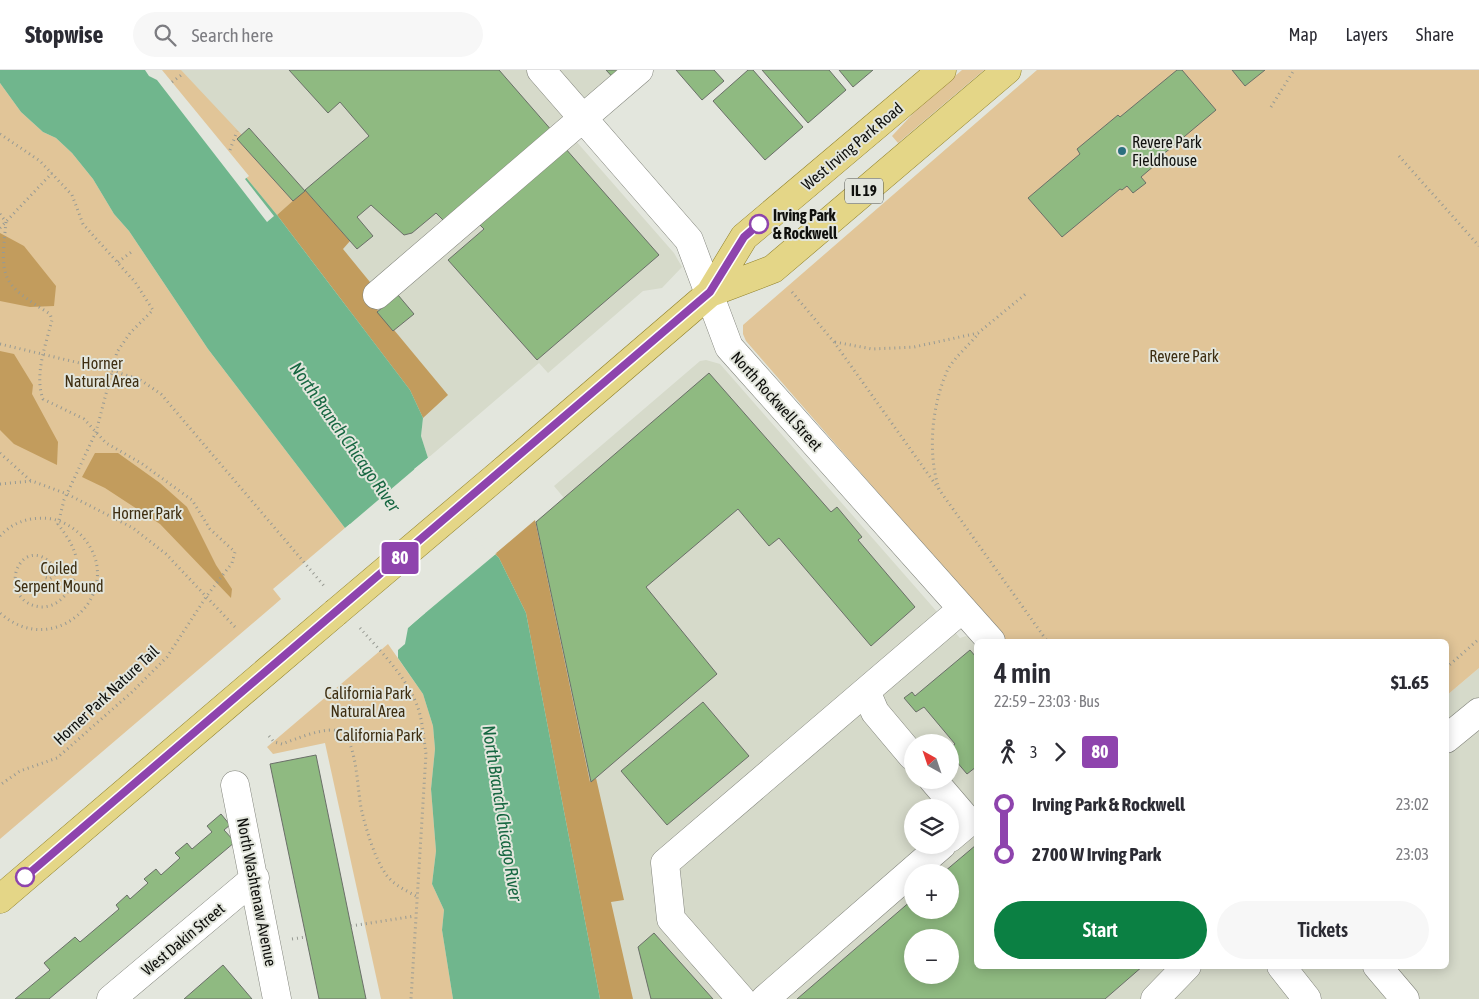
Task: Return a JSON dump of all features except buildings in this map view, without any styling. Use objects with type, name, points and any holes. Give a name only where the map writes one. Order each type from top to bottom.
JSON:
[{"type":"main road","name":"West Irving Park Road","points":[[0,899],[710,292],[744,237],[942,70]]},
{"type":"main road","name":"West Irving Park Road","points":[[710,292],[773,269],[1007,70]]},
{"type":"street","name":"North Rockwell Street","points":[[541,70],[689,240],[729,347],[989,639]]},
{"type":"street","points":[[377,295],[639,70]]},
{"type":"street","points":[[741,999],[671,919],[664,863],[962,609]]},
{"type":"street","points":[[866,691],[875,712],[904,746]]},
{"type":"street","points":[[1449,737],[1479,712]]},
{"type":"street","name":"North Washtenaw Avenue","points":[[236,785],[277,999]]},
{"type":"street","points":[[941,789],[949,799]]},
{"type":"street","points":[[959,810],[969,822],[959,830]]},
{"type":"street","points":[[765,999],[932,854]]},
{"type":"street","name":"West Dakin Street","points":[[111,999],[255,878]]},
{"type":"street","points":[[1155,999],[1183,969]]},
{"type":"street","points":[[1282,969],[1307,999]]},
{"type":"street","points":[[1380,969],[1406,999]]},
{"type":"path","points":[[1271,107],[1294,70]]},
{"type":"path","points":[[172,82],[184,73]]},
{"type":"path","points":[[230,150],[237,131]]},
{"type":"path","points":[[0,134],[40,161],[72,195],[83,224],[135,282],[153,310],[130,333],[117,352],[96,432],[67,494],[59,520],[58,524],[71,542],[77,572],[72,586],[65,597],[56,604],[41,606],[27,603],[16,594],[11,582],[14,570],[20,560],[29,555],[40,556],[54,566],[56,574],[53,578],[43,577]]},
{"type":"path","points":[[1399,156],[1478,243]]},
{"type":"path","points":[[0,228],[52,173]]},
{"type":"path","points":[[0,214],[6,222]]},
{"type":"path","name":"Horner Park Nature Tail","points":[[0,785],[20,770],[57,758],[132,692],[167,657],[206,597],[232,563],[235,552],[210,529],[192,500],[141,463],[106,443],[84,419],[44,399],[40,390],[43,356],[52,320],[50,314],[22,297],[9,285],[3,269],[6,222]]},
{"type":"path","points":[[118,262],[134,250]]},
{"type":"path","points":[[792,292],[834,342],[1047,639]]},
{"type":"path","points":[[940,492],[932,469],[935,411],[949,368],[978,333],[1028,292]]},
{"type":"path","points":[[834,342],[872,349],[914,347],[978,333]]},
{"type":"path","points":[[0,344],[43,356],[113,371]]},
{"type":"path","points":[[0,453],[32,481],[67,494],[134,528],[166,554],[235,627]]},
{"type":"path","points":[[0,484],[32,481]]},
{"type":"path","points":[[0,536],[7,529],[23,521],[40,518],[59,520],[76,530],[89,544],[96,561],[97,580],[91,599],[80,615],[64,626],[46,631],[26,629],[10,622],[0,613]]},
{"type":"path","points":[[1449,665],[1479,639]]},
{"type":"path","points":[[269,736],[274,742],[282,744],[331,730],[340,732],[347,737],[352,748],[362,812],[375,854],[390,878],[416,896]]},
{"type":"path","points":[[351,926],[415,916]]},
{"type":"shaded area","points":[[158,70],[640,70],[568,132],[674,253],[682,267],[662,288],[643,291],[548,373],[539,363],[428,458],[421,436],[423,418],[343,301],[277,215]]},
{"type":"shaded area","points":[[706,360],[720,364],[960,638],[966,636],[974,641],[974,969],[1449,969],[1449,693],[1479,668],[1479,999],[600,999],[526,613],[499,558],[495,554],[564,498],[554,486],[700,361]]},
{"type":"green space","points":[[158,70],[181,70],[242,135],[237,139],[293,201],[277,215]]},
{"type":"green space","points":[[962,70],[984,70],[898,143],[892,136],[921,105]]},
{"type":"green space","name":"Revere Park","points":[[1037,70],[1479,70],[1479,668],[1449,693],[1449,639],[1005,639],[746,341],[743,334],[743,325]]},
{"type":"green space","name":"Horner Park","points":[[0,83],[21,112],[43,132],[56,138],[72,153],[93,179],[114,214],[129,231],[208,349],[345,528],[273,589],[281,599],[0,839]]},
{"type":"green space","points":[[305,190],[350,241],[343,249],[374,287],[365,295],[448,395],[423,418],[410,390],[277,215]]},
{"type":"green space","points":[[0,233],[24,246],[56,286],[54,306],[30,307],[0,301]]},
{"type":"green space","points":[[0,351],[14,354],[33,385],[32,394],[58,442],[57,465],[14,444],[0,430]]},
{"type":"green space","points":[[95,453],[118,453],[160,483],[187,507],[216,565],[232,589],[231,598],[160,524],[105,488],[82,477]]},
{"type":"green space","points":[[535,520],[590,782],[596,778],[624,900],[611,902],[633,999],[600,999],[526,613],[499,558],[495,554]]},
{"type":"green space","name":"California Park","points":[[388,644],[423,694],[433,726],[435,749],[431,789],[436,851],[432,884],[444,910],[442,930],[453,999],[381,999],[325,743],[273,754],[267,747]]},
{"type":"water","name":"North Branch Chicago River","points":[[0,70],[158,70],[277,215],[410,390],[423,418],[421,436],[428,458],[414,469],[490,558],[495,554],[499,558],[526,613],[600,999],[453,999],[442,930],[444,910],[432,884],[436,851],[431,789],[435,749],[433,726],[423,694],[398,658],[398,650],[405,644],[408,628],[425,613],[350,524],[345,528],[208,349],[129,231],[114,214],[93,179],[72,153],[56,138],[43,132],[21,112],[0,83]]},
{"type":"pier","points":[[145,70],[162,70],[249,176],[245,179],[274,216],[267,222],[157,80],[149,76]]},
{"type":"pier","points":[[430,456],[430,460],[417,470],[490,555],[497,553],[405,630],[406,626],[422,613],[350,528],[343,530]]},
{"type":"bus line","name":"80","points":[[25,877],[710,292],[744,237],[759,224]]},
{"type":"place","name":"Revere Park Fieldhouse","points":[[1122,151]]},
{"type":"place","name":"Irving Park & Rockwell","points":[[759,224]]},
{"type":"park label","name":"Horner Natural Area","points":[[102,372]]},
{"type":"park label","name":"Coiled Serpent Mound","points":[[59,577]]},
{"type":"park label","name":"California Park Natural Area","points":[[368,702]]}]
